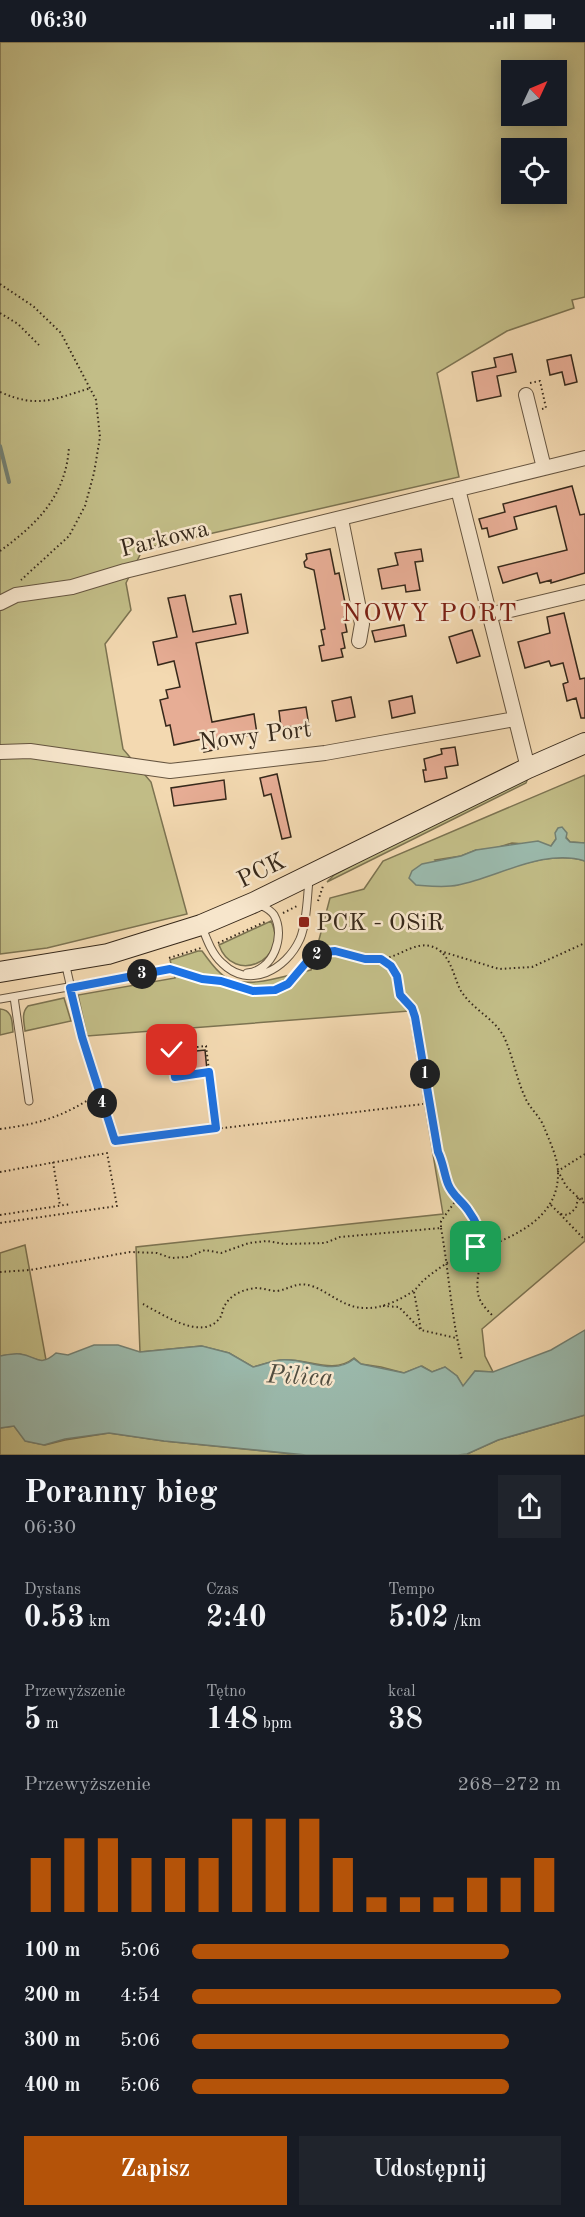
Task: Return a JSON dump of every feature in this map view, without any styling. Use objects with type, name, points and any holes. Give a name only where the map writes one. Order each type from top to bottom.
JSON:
[{"type":"street","points":[[524,390],[544,468]]},
{"type":"street","name":"Parkowa","points":[[0,603],[16,595],[72,587],[125,570],[585,458]]},
{"type":"street","points":[[458,489],[528,768],[585,743]]},
{"type":"street","points":[[341,519],[362,624],[359,641]]},
{"type":"street","points":[[489,615],[585,592]]},
{"type":"street","name":"Nowy Port","points":[[0,752],[30,751],[170,771],[325,753],[515,719]]},
{"type":"street","name":"PCK","points":[[0,972],[65,962],[130,947],[201,925],[255,902],[528,768]]},
{"type":"lane","points":[[201,925],[209,946],[221,963],[235,973],[250,977],[267,973],[280,965],[300,939],[309,875]]},
{"type":"lane","points":[[235,973],[252,973],[264,965],[273,956],[277,944],[278,930],[275,917],[255,902]]},
{"type":"lane","points":[[65,962],[82,1037]]},
{"type":"lane","points":[[0,999],[170,969]]},
{"type":"lane","points":[[14,997],[29,1101]]},
{"type":"path","points":[[0,284],[33,306],[61,333],[96,400],[100,436],[94,473],[85,506],[69,537],[22,580]]},
{"type":"path","points":[[0,313],[18,324],[39,345]]},
{"type":"path","points":[[524,390],[540,381],[546,408],[536,410]]},
{"type":"path","points":[[0,392],[19,400],[40,402],[91,387]]},
{"type":"path","points":[[0,551],[24,534],[54,499],[68,465],[69,447]]},
{"type":"path","points":[[169,958],[209,946],[320,895]]},
{"type":"path","points":[[170,969],[253,991],[275,990],[288,984],[310,958],[324,952],[335,951],[365,959],[381,959],[394,957],[413,946],[426,945],[499,969],[532,967],[585,943]]},
{"type":"path","points":[[440,951],[449,962],[462,992],[504,1037],[524,1096],[530,1108],[543,1123],[558,1171],[566,1186],[585,1204]]},
{"type":"path","points":[[381,959],[391,966],[397,976],[400,995],[412,1008],[415,1017],[438,1152],[445,1166],[448,1184],[457,1199],[467,1208],[480,1232],[483,1245],[478,1284],[480,1300],[493,1316]]},
{"type":"path","points":[[82,1037],[115,1141],[423,1104]]},
{"type":"path","points":[[209,1072],[175,1077],[172,1050],[206,1046],[216,1128]]},
{"type":"path","points":[[0,1130],[24,1126],[69,1112],[99,1093]]},
{"type":"path","points":[[0,1172],[107,1152],[117,1206],[0,1223]]},
{"type":"path","points":[[383,1306],[414,1291],[423,1281],[447,1263],[476,1247],[501,1241],[542,1217],[550,1204],[558,1171],[585,1154]]},
{"type":"path","points":[[53,1162],[60,1206]]},
{"type":"path","points":[[578,1198],[585,1199]]},
{"type":"path","points":[[560,1214],[568,1215],[576,1209],[578,1198]]},
{"type":"path","points":[[457,1199],[441,1221],[441,1228],[453,1302],[456,1338],[462,1360]]},
{"type":"path","points":[[0,1215],[71,1204]]},
{"type":"path","points":[[550,1204],[583,1238]]},
{"type":"path","points":[[64,1205],[66,1213]]},
{"type":"path","points":[[0,1272],[30,1270],[130,1252],[158,1253],[171,1258],[188,1257],[205,1250],[221,1253],[249,1243],[267,1241],[285,1244],[325,1244],[340,1238],[441,1228]]},
{"type":"path","points":[[143,1304],[177,1322],[198,1328],[212,1326],[221,1318],[225,1304],[236,1293],[256,1288],[278,1291],[294,1284],[309,1285],[344,1304],[364,1308],[399,1307],[421,1330],[456,1338]]},
{"type":"path","points":[[414,1291],[421,1330]]},
{"type":"shaded area","points":[[0,42],[585,42],[585,297],[572,300],[574,308],[507,331],[437,373],[459,477],[143,549],[126,583],[131,610],[105,644],[123,749],[151,782],[187,914],[47,948],[0,954]]},
{"type":"shaded area","points":[[585,775],[585,843],[570,842],[566,837],[556,839],[551,846],[512,843],[435,860],[457,885],[538,860],[570,858],[585,861],[585,1241],[482,1329],[485,1356],[493,1372],[475,1371],[463,1387],[457,1376],[445,1367],[432,1372],[422,1366],[404,1373],[361,1364],[354,1358],[346,1363],[328,1366],[290,1360],[253,1367],[229,1353],[201,1346],[140,1352],[136,1247],[443,1214],[409,1011],[87,1036],[78,995],[175,978],[170,960],[198,951],[202,951],[224,976],[244,982],[267,980],[311,970],[330,898],[364,889],[383,861]]},
{"type":"shaded area","points":[[528,778],[526,783],[327,882],[334,875],[355,864],[353,860]]},
{"type":"shaded area","points":[[271,921],[275,935],[273,947],[267,957],[247,966],[236,964],[226,957],[219,945]]},
{"type":"shaded area","points":[[64,998],[71,1021],[25,1031],[24,1015],[28,1006]]},
{"type":"shaded area","points":[[0,1009],[10,1014],[13,1032],[0,1035]]},
{"type":"shaded area","points":[[25,1245],[46,1360],[41,1361],[20,1354],[0,1356],[0,1253]]},
{"type":"shaded area","points":[[585,1415],[585,1455],[460,1455],[498,1440]]},
{"type":"shaded area","points":[[14,1426],[26,1441],[45,1445],[109,1433],[303,1455],[0,1455],[0,1428]]},
{"type":"water","points":[[562,827],[570,842],[585,843],[585,861],[553,858],[448,886],[416,885],[409,878],[412,871],[422,864],[461,856],[476,850],[538,841],[551,846],[556,839],[555,833],[558,828]]},
{"type":"water","name":"Pilica","points":[[585,1330],[585,1415],[498,1440],[467,1454],[306,1455],[164,1441],[109,1433],[65,1439],[44,1445],[25,1441],[14,1426],[0,1428],[0,1356],[20,1354],[46,1360],[56,1353],[68,1355],[94,1345],[118,1345],[140,1352],[202,1346],[229,1353],[253,1367],[290,1360],[336,1366],[354,1359],[361,1364],[404,1373],[421,1366],[432,1372],[445,1367],[457,1376],[463,1386],[475,1371],[493,1372],[551,1350]]},
{"type":"building","points":[[512,354],[516,372],[497,376],[501,396],[477,401],[472,372],[496,367],[494,358]]},
{"type":"building","points":[[571,355],[577,382],[565,385],[562,372],[550,375],[547,360]]},
{"type":"building","points":[[572,486],[580,515],[585,514],[585,573],[551,583],[551,580],[540,583],[537,573],[503,583],[498,567],[567,550],[556,506],[514,517],[517,529],[489,537],[487,528],[482,529],[479,519],[505,512],[503,504]]},
{"type":"building","points":[[330,549],[335,574],[339,573],[348,617],[344,617],[347,632],[342,633],[345,648],[341,649],[343,657],[322,661],[319,646],[324,645],[321,630],[325,629],[314,570],[305,567],[304,562],[307,559],[306,554]]},
{"type":"building","points":[[421,549],[423,561],[415,562],[420,590],[406,592],[405,585],[382,589],[378,569],[398,565],[395,553]]},
{"type":"building","points":[[241,594],[248,633],[196,643],[212,722],[254,714],[257,734],[216,741],[218,749],[204,752],[202,739],[174,745],[170,725],[166,726],[160,700],[168,698],[166,690],[180,687],[174,661],[158,665],[153,642],[177,637],[168,598],[185,595],[193,632],[236,624],[230,596]]},
{"type":"building","points":[[564,613],[580,679],[585,678],[585,718],[581,718],[576,698],[567,701],[563,684],[568,682],[563,663],[551,666],[549,661],[525,668],[518,642],[550,633],[547,617]]},
{"type":"building","points":[[404,625],[406,636],[375,642],[372,631]]},
{"type":"building","points":[[472,630],[480,656],[457,663],[449,637]]},
{"type":"building","points":[[412,696],[415,713],[392,718],[389,701]]},
{"type":"building","points":[[351,697],[355,717],[336,721],[332,701]]},
{"type":"building","points":[[306,707],[309,726],[281,727],[279,711]]},
{"type":"building","points":[[455,747],[458,765],[445,767],[447,778],[425,782],[424,759],[442,754],[441,749]]},
{"type":"building","points":[[277,774],[291,837],[282,839],[271,794],[264,796],[260,778]]},
{"type":"building","points":[[224,780],[226,799],[174,806],[171,788]]},
{"type":"building","points":[[205,1050],[207,1070],[180,1074],[178,1053]]},
{"type":"waterway","points":[[0,446],[9,482]]},
{"type":"place","name":"PCK - OSiR","points":[[304,922]]},
{"type":"district","name":"NOWY PORT","points":[[430,612]]},
{"type":"route","points":[[172,1050],[175,1077],[209,1072],[216,1128],[115,1141],[82,1037],[70,988],[170,969],[253,991],[275,990],[288,984],[310,958],[324,952],[335,951],[365,959],[381,959],[391,966],[397,976],[400,995],[412,1008],[415,1017],[438,1152],[445,1166],[448,1184],[457,1199],[467,1208],[480,1232],[483,1245],[476,1247]]}]
